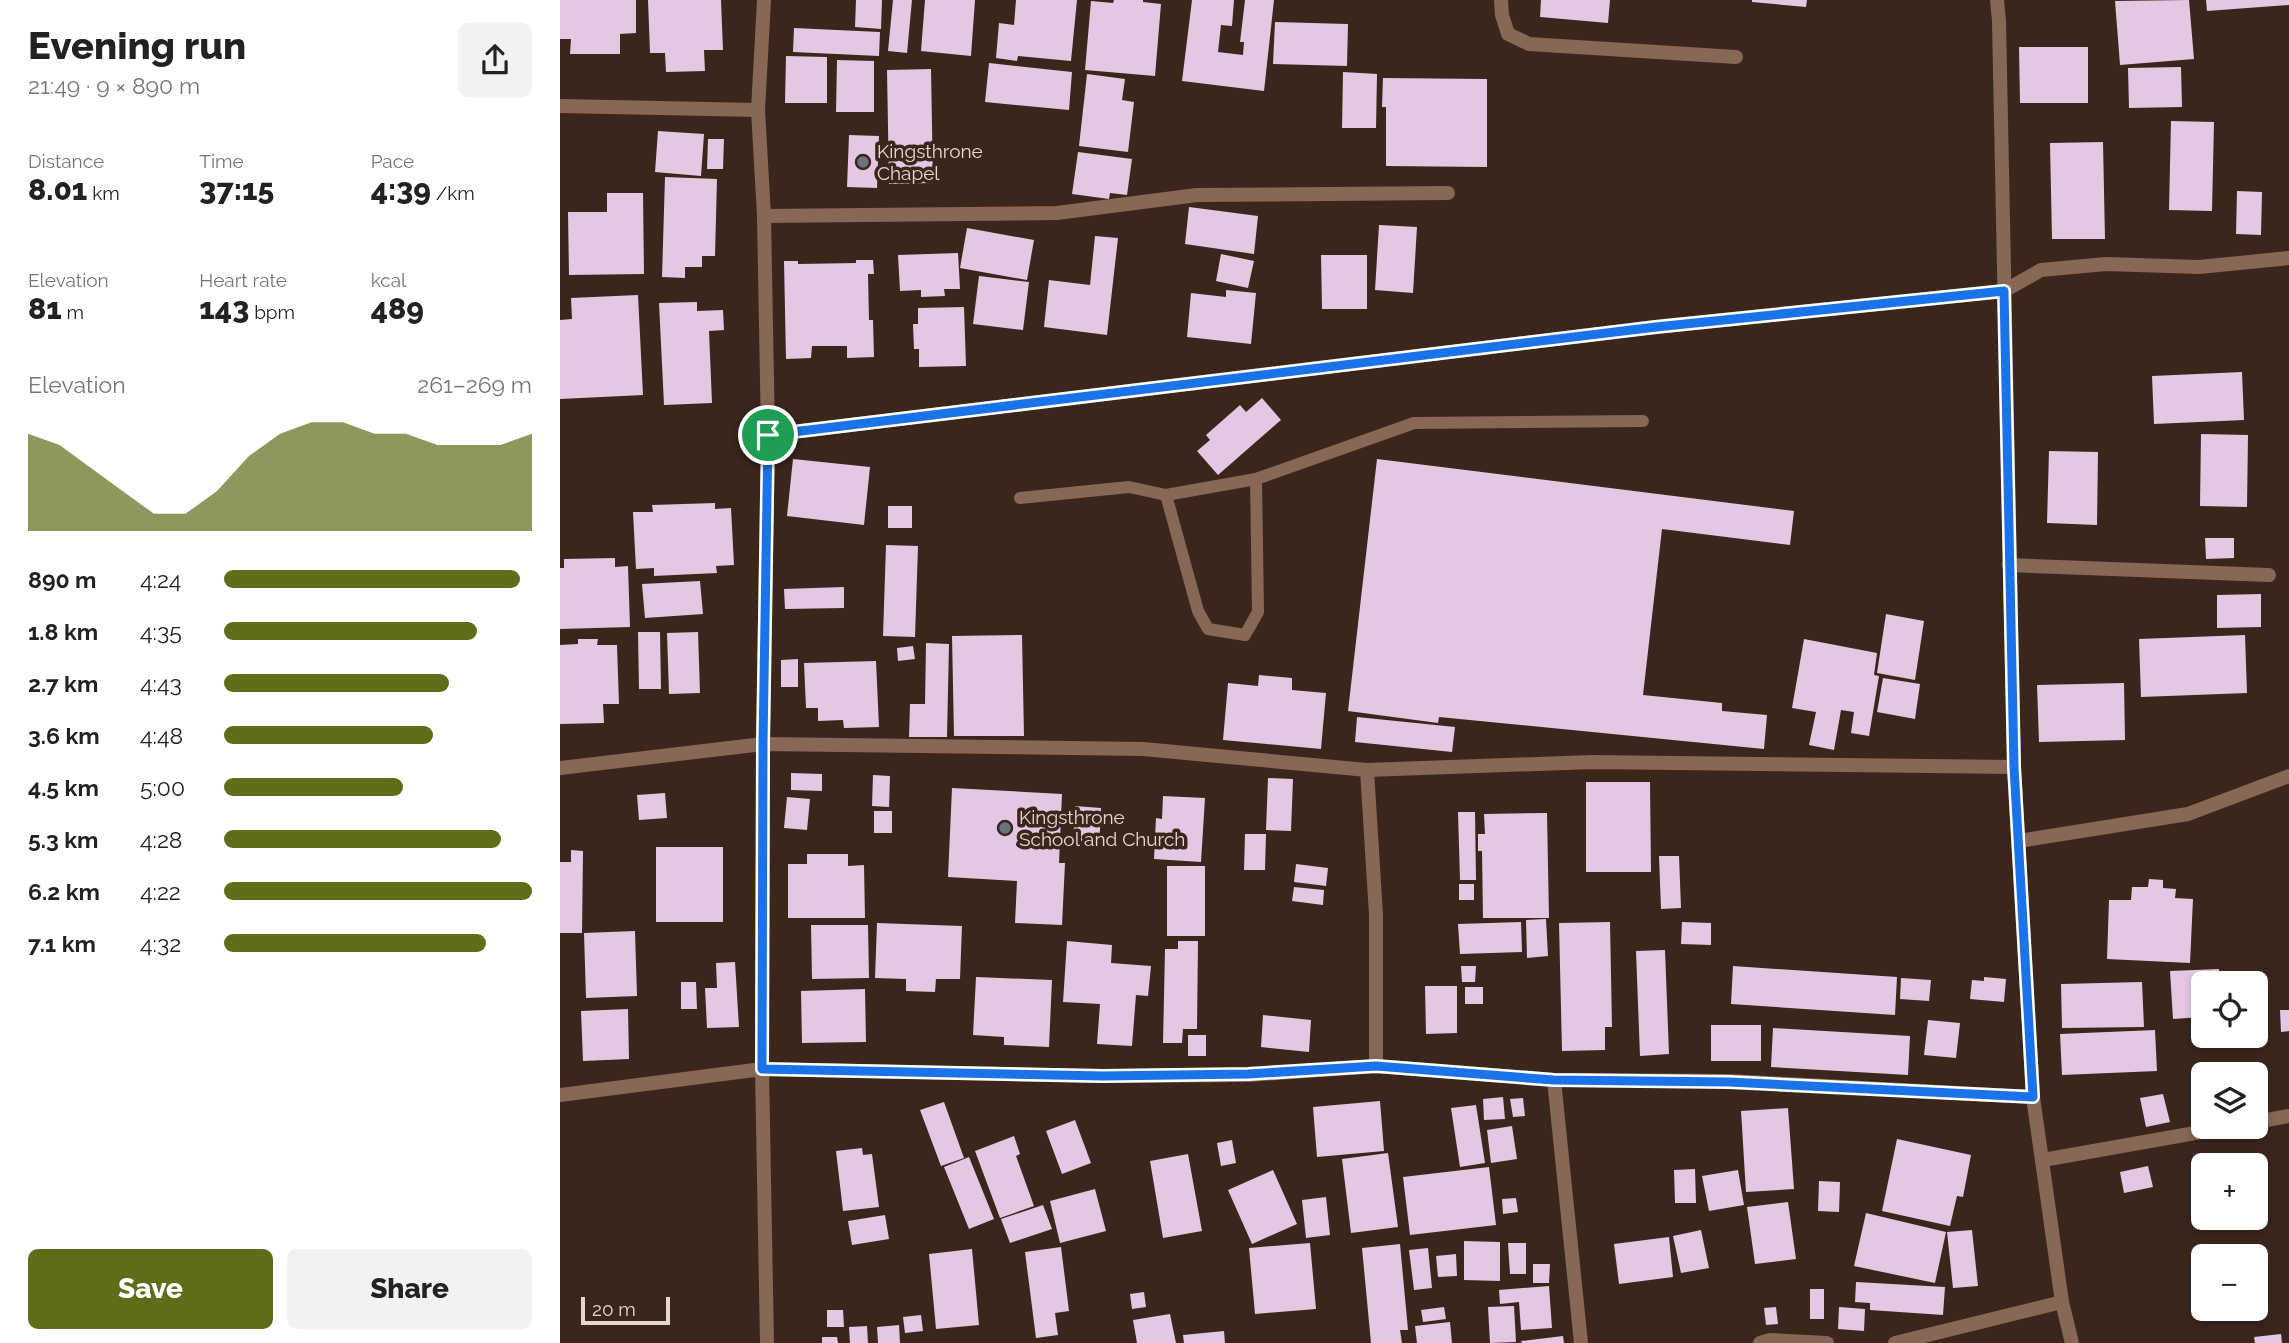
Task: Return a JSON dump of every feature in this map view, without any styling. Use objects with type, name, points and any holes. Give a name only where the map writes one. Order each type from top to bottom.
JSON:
[{"type":"street","points":[[764,0],[758,110],[764,216],[768,435],[762,1069],[767,1343]]},
{"type":"street","points":[[1502,0],[1502,15],[1508,33],[1528,44],[1736,57]]},
{"type":"street","points":[[1997,0],[2014,767],[2033,1097],[2062,1302],[2072,1343]]},
{"type":"street","points":[[560,106],[758,110]]},
{"type":"street","points":[[764,216],[1057,213],[1197,195],[1448,193]]},
{"type":"street","points":[[768,435],[1656,327],[2004,291],[2041,270],[2106,264],[2199,267],[2289,258]]},
{"type":"street","points":[[2009,565],[2269,575]]},
{"type":"street","points":[[560,768],[763,744],[1143,749],[1367,770],[1592,762],[2014,767]]},
{"type":"street","points":[[1367,770],[1376,915],[1376,1066]]},
{"type":"street","points":[[2019,841],[2188,814],[2289,776]]},
{"type":"street","points":[[560,1095],[762,1069],[1115,1076],[1248,1074],[1376,1066],[1554,1080],[1729,1082],[2033,1097]]},
{"type":"street","points":[[1554,1080],[1581,1343]]},
{"type":"street","points":[[2268,1120],[2289,1116]]},
{"type":"street","points":[[2043,1160],[2191,1134]]},
{"type":"street","points":[[1895,1343],[2062,1302]]},
{"type":"street","points":[[1760,1343],[1770,1340],[1827,1343]]},
{"type":"lane","points":[[1020,498],[1129,487],[1166,495],[1256,479],[1414,423],[1643,421]]},
{"type":"lane","points":[[1166,495],[1198,611],[1208,629],[1245,635],[1258,612],[1256,479]]},
{"type":"building","points":[[560,0],[636,0],[636,33],[620,34],[620,54],[570,54],[571,39],[560,39]]},
{"type":"building","points":[[648,0],[721,0],[723,50],[704,50],[705,71],[666,72],[665,53],[650,53]]},
{"type":"building","points":[[856,0],[882,0],[881,29],[855,27]]},
{"type":"building","points":[[893,0],[912,0],[907,53],[888,51]]},
{"type":"building","points":[[925,0],[975,0],[971,56],[921,51]]},
{"type":"building","points":[[1016,0],[1077,0],[1071,61],[1018,56],[1017,61],[996,58],[999,23],[1014,25]]},
{"type":"building","points":[[1114,0],[1143,0],[1161,4],[1155,76],[1085,70],[1091,1],[1113,3]]},
{"type":"building","points":[[1192,0],[1234,0],[1232,26],[1221,25],[1218,52],[1243,55],[1244,42],[1240,42],[1245,0],[1274,0],[1264,91],[1182,81]]},
{"type":"building","points":[[1541,0],[1610,0],[1608,23],[1540,17]]},
{"type":"building","points":[[1752,0],[1807,0],[1806,7]]},
{"type":"building","points":[[2189,0],[2194,59],[2120,65],[2115,1]]},
{"type":"building","points":[[2206,0],[2289,0],[2289,5],[2207,11]]},
{"type":"building","points":[[1275,22],[1348,24],[1347,66],[1273,64]]},
{"type":"building","points":[[794,28],[880,32],[879,56],[793,52]]},
{"type":"building","points":[[2019,47],[2088,47],[2088,103],[2020,103]]},
{"type":"building","points":[[786,56],[827,57],[827,103],[785,103]]},
{"type":"building","points":[[837,60],[874,61],[874,112],[836,112]]},
{"type":"building","points":[[989,63],[1072,72],[1069,110],[985,102]]},
{"type":"building","points":[[2181,67],[2182,107],[2129,108],[2128,68]]},
{"type":"building","points":[[931,69],[933,183],[889,184],[887,70]]},
{"type":"building","points":[[1343,72],[1377,74],[1376,128],[1342,128]]},
{"type":"building","points":[[1087,74],[1125,79],[1122,100],[1134,102],[1128,152],[1079,146]]},
{"type":"building","points":[[1383,78],[1487,79],[1487,167],[1386,166]]},
{"type":"building","points":[[2171,121],[2214,122],[2212,211],[2169,210]]},
{"type":"building","points":[[658,131],[704,134],[701,176],[655,172]]},
{"type":"building","name":"Kingsthrone Chapel","points":[[849,135],[879,136],[877,188],[847,187]]},
{"type":"building","points":[[708,139],[724,139],[723,169],[707,169]]},
{"type":"building","points":[[2103,142],[2105,239],[2052,239],[2050,143]]},
{"type":"building","points":[[1078,152],[1132,159],[1127,195],[1110,193],[1109,199],[1072,194]]},
{"type":"building","points":[[665,177],[717,179],[715,256],[702,256],[702,267],[685,267],[685,278],[662,277]]},
{"type":"building","points":[[2237,191],[2262,192],[2261,235],[2236,234]]},
{"type":"building","points":[[607,193],[643,193],[644,274],[569,275],[568,212],[607,212]]},
{"type":"building","points":[[1189,207],[1258,216],[1254,254],[1185,244]]},
{"type":"building","points":[[1379,225],[1417,227],[1413,293],[1375,290]]},
{"type":"building","points":[[967,228],[1034,240],[1027,280],[960,268]]},
{"type":"building","points":[[1095,236],[1118,238],[1107,335],[1044,327],[1049,280],[1090,285]]},
{"type":"building","points":[[958,253],[960,289],[944,289],[945,296],[921,297],[921,290],[900,291],[898,255]]},
{"type":"building","points":[[1221,254],[1254,261],[1248,288],[1216,281]]},
{"type":"building","points":[[1321,255],[1367,255],[1367,309],[1322,309]]},
{"type":"building","points":[[856,260],[873,260],[874,274],[868,274],[869,320],[873,320],[874,357],[847,358],[847,346],[812,346],[811,358],[786,359],[784,261],[798,261],[798,264],[856,263]]},
{"type":"building","points":[[979,276],[1029,282],[1023,330],[973,324]]},
{"type":"building","points":[[1226,290],[1256,293],[1251,344],[1187,337],[1191,293],[1226,297]]},
{"type":"building","points":[[638,295],[643,395],[560,399],[560,320],[572,319],[571,298]]},
{"type":"building","points":[[697,302],[697,311],[723,310],[724,330],[709,331],[712,403],[664,405],[659,303]]},
{"type":"building","points":[[964,307],[966,366],[919,367],[919,349],[914,349],[913,324],[918,324],[918,308]]},
{"type":"building","points":[[2242,372],[2244,420],[2154,424],[2152,376]]},
{"type":"building","points":[[1262,398],[1281,420],[1218,475],[1197,451],[1210,440],[1206,435],[1240,405],[1246,412]]},
{"type":"building","points":[[2201,434],[2248,435],[2247,507],[2200,506]]},
{"type":"building","points":[[2049,451],[2098,452],[2097,525],[2047,523]]},
{"type":"building","points":[[793,459],[870,467],[864,525],[787,516]]},
{"type":"building","points":[[1377,459],[1794,511],[1790,545],[1662,529],[1643,695],[1722,703],[1722,711],[1767,715],[1764,749],[1439,717],[1438,723],[1348,711]]},
{"type":"building","points":[[715,503],[715,509],[731,508],[734,565],[716,566],[717,573],[654,576],[654,568],[636,569],[633,512],[653,512],[652,505]]},
{"type":"building","points":[[888,506],[912,506],[912,528],[888,528]]},
{"type":"building","points":[[2205,538],[2234,538],[2234,558],[2206,559]]},
{"type":"building","points":[[886,545],[918,546],[915,637],[883,636]]},
{"type":"building","points":[[615,558],[615,567],[628,566],[630,627],[560,629],[560,568],[564,568],[564,559]]},
{"type":"building","points":[[700,581],[703,614],[645,618],[642,584]]},
{"type":"building","points":[[844,587],[844,608],[785,609],[784,589]]},
{"type":"building","points":[[2261,594],[2261,627],[2217,628],[2217,595]]},
{"type":"building","points":[[1886,614],[1924,621],[1915,680],[1877,673]]},
{"type":"building","points":[[638,632],[660,632],[661,689],[639,689]]},
{"type":"building","points":[[698,632],[700,693],[669,694],[667,633]]},
{"type":"building","points":[[1022,635],[1024,736],[954,736],[952,636]]},
{"type":"building","points":[[2245,635],[2247,693],[2141,697],[2139,639]]},
{"type":"building","points":[[578,639],[598,639],[597,645],[617,645],[619,704],[603,704],[604,723],[560,724],[560,645],[578,644]]},
{"type":"building","points":[[1804,639],[1877,653],[1874,675],[1879,676],[1869,736],[1851,733],[1854,712],[1841,710],[1834,750],[1809,745],[1816,712],[1792,708]]},
{"type":"building","points":[[926,643],[949,644],[947,737],[909,737],[910,704],[925,704]]},
{"type":"building","points":[[913,646],[915,659],[898,661],[897,648]]},
{"type":"building","points":[[798,659],[798,687],[781,687],[781,660]]},
{"type":"building","points":[[876,661],[879,727],[844,728],[843,720],[818,721],[818,708],[806,708],[804,663]]},
{"type":"building","points":[[1259,675],[1292,678],[1292,690],[1326,693],[1321,749],[1223,740],[1228,683],[1258,686]]},
{"type":"building","points":[[1883,678],[1920,684],[1915,719],[1877,712]]},
{"type":"building","points":[[2124,683],[2125,740],[2039,742],[2037,685]]},
{"type":"building","points":[[1357,717],[1455,727],[1452,752],[1355,742]]},
{"type":"building","points":[[791,773],[822,774],[822,791],[791,790]]},
{"type":"building","points":[[873,775],[890,776],[889,807],[872,806]]},
{"type":"building","points":[[1268,778],[1293,779],[1291,831],[1266,830]]},
{"type":"building","points":[[1586,782],[1650,782],[1651,872],[1586,872]]},
{"type":"building","name":"Kingsthrone School and Church","points":[[952,788],[1062,794],[1059,863],[1065,863],[1062,925],[1015,923],[1017,881],[948,877]]},
{"type":"building","points":[[665,793],[667,818],[639,820],[637,795]]},
{"type":"building","points":[[1163,796],[1205,798],[1201,862],[1154,859],[1156,818],[1162,819]]},
{"type":"building","points":[[787,797],[810,799],[807,830],[784,828]]},
{"type":"building","points":[[1075,806],[1101,808],[1099,849],[1073,847]]},
{"type":"building","points":[[874,811],[892,811],[892,833],[874,833]]},
{"type":"building","points":[[1458,812],[1475,812],[1476,880],[1460,880]]},
{"type":"building","points":[[1547,813],[1549,918],[1483,918],[1482,851],[1478,851],[1478,834],[1485,834],[1484,814]]},
{"type":"building","points":[[1245,834],[1266,834],[1265,870],[1244,870]]},
{"type":"building","points":[[656,847],[723,847],[723,922],[656,922]]},
{"type":"building","points":[[571,850],[583,851],[582,933],[560,933],[560,862],[571,862]]},
{"type":"building","points":[[807,854],[848,854],[848,866],[864,865],[865,918],[788,918],[788,864],[807,864]]},
{"type":"building","points":[[1659,856],[1679,856],[1681,908],[1661,909]]},
{"type":"building","points":[[1296,864],[1328,868],[1326,886],[1294,882]]},
{"type":"building","points":[[1167,866],[1205,866],[1205,936],[1167,936]]},
{"type":"building","points":[[2149,879],[2163,880],[2163,888],[2176,889],[2175,898],[2193,899],[2190,963],[2107,959],[2109,900],[2131,900],[2132,887],[2148,887]]},
{"type":"building","points":[[1459,884],[1474,884],[1474,900],[1459,900]]},
{"type":"building","points":[[1294,887],[1324,890],[1323,905],[1292,901]]},
{"type":"building","points":[[1546,919],[1548,956],[1527,958],[1526,920]]},
{"type":"building","points":[[1521,922],[1522,952],[1460,954],[1458,924]]},
{"type":"building","points":[[1610,922],[1612,1027],[1605,1027],[1605,1050],[1562,1051],[1559,923]]},
{"type":"building","points":[[1682,922],[1711,923],[1711,945],[1681,944]]},
{"type":"building","points":[[877,923],[962,926],[960,979],[936,979],[935,992],[906,991],[906,979],[875,978]]},
{"type":"building","points":[[811,925],[868,925],[869,978],[812,979]]},
{"type":"building","points":[[635,931],[637,996],[586,998],[584,933]]},
{"type":"building","points":[[1067,941],[1112,945],[1111,963],[1151,966],[1148,996],[1136,995],[1132,1046],[1097,1044],[1100,1004],[1063,1002]]},
{"type":"building","points":[[1178,941],[1198,941],[1197,1029],[1183,1029],[1182,1043],[1163,1043],[1165,949],[1178,949]]},
{"type":"building","points":[[1665,950],[1669,1054],[1640,1056],[1636,951]]},
{"type":"building","points":[[735,962],[739,1027],[707,1028],[705,988],[717,988],[716,963]]},
{"type":"building","points":[[1461,966],[1476,966],[1475,982],[1462,982]]},
{"type":"building","points":[[1733,966],[1897,977],[1895,1015],[1731,1004]]},
{"type":"building","points":[[2219,969],[2191,971],[2191,1018],[2173,1019],[2170,971]]},
{"type":"building","points":[[976,977],[1052,980],[1049,1047],[1004,1045],[1004,1037],[973,1035]]},
{"type":"building","points":[[1984,977],[2006,979],[2004,1002],[1970,999],[1972,980],[1984,981]]},
{"type":"building","points":[[1901,978],[1931,980],[1929,1001],[1900,999]]},
{"type":"building","points":[[681,982],[696,982],[697,1009],[681,1009]]},
{"type":"building","points":[[2142,982],[2144,1027],[2062,1028],[2061,984]]},
{"type":"building","points":[[1425,986],[1457,986],[1457,1033],[1426,1034]]},
{"type":"building","points":[[1465,987],[1483,987],[1483,1004],[1465,1004]]},
{"type":"building","points":[[865,989],[866,1042],[802,1043],[801,991]]},
{"type":"building","points":[[628,1009],[629,1059],[583,1061],[581,1011]]},
{"type":"building","points":[[2280,1010],[2289,1010],[2289,1031],[2281,1032]]},
{"type":"building","points":[[1263,1015],[1311,1020],[1309,1052],[1261,1047]]},
{"type":"building","points":[[1928,1020],[1960,1023],[1956,1058],[1924,1055]]},
{"type":"building","points":[[1711,1025],[1761,1025],[1761,1061],[1711,1061]]},
{"type":"building","points":[[1773,1028],[1910,1036],[1908,1075],[1771,1067]]},
{"type":"building","points":[[2155,1030],[2157,1071],[2062,1075],[2060,1034]]},
{"type":"building","points":[[1188,1035],[1206,1035],[1206,1056],[1188,1056]]},
{"type":"building","points":[[2163,1094],[2170,1122],[2146,1127],[2140,1098]]},
{"type":"building","points":[[1503,1097],[1505,1119],[1484,1120],[1483,1099]]},
{"type":"building","points":[[1523,1098],[1525,1116],[1513,1117],[1510,1099]]},
{"type":"building","points":[[1380,1101],[1384,1151],[1317,1157],[1313,1107]]},
{"type":"building","points":[[944,1102],[964,1158],[941,1166],[920,1110]]},
{"type":"building","points":[[1476,1105],[1485,1163],[1460,1167],[1451,1108]]},
{"type":"building","points":[[1788,1108],[1794,1189],[1746,1192],[1741,1111]]},
{"type":"building","points":[[1075,1120],[1091,1163],[1062,1174],[1046,1131]]},
{"type":"building","points":[[1512,1126],[1517,1159],[1491,1163],[1487,1130]]},
{"type":"building","points":[[1014,1136],[1020,1154],[1016,1156],[1034,1206],[1000,1218],[975,1151]]},
{"type":"building","points":[[1897,1139],[1971,1155],[1963,1197],[1957,1196],[1950,1226],[1882,1211]]},
{"type":"building","points":[[1232,1140],[1236,1163],[1221,1166],[1217,1143]]},
{"type":"building","points":[[862,1148],[863,1155],[872,1154],[879,1207],[843,1211],[836,1151]]},
{"type":"building","points":[[1388,1153],[1398,1227],[1351,1233],[1342,1159]]},
{"type":"building","points":[[1188,1154],[1202,1231],[1163,1238],[1150,1161]]},
{"type":"building","points":[[969,1157],[994,1219],[969,1229],[944,1167]]},
{"type":"building","points":[[2148,1166],[2153,1187],[2124,1193],[2120,1172]]},
{"type":"building","points":[[1489,1167],[1496,1225],[1410,1235],[1403,1177]]},
{"type":"building","points":[[1695,1169],[1696,1203],[1675,1203],[1674,1170]]},
{"type":"building","points":[[1273,1170],[1297,1224],[1252,1244],[1228,1190]]},
{"type":"building","points":[[1738,1170],[1744,1205],[1709,1211],[1702,1176]]},
{"type":"building","points":[[1819,1181],[1840,1182],[1839,1212],[1818,1211]]},
{"type":"building","points":[[1095,1189],[1106,1231],[1060,1243],[1050,1201]]},
{"type":"building","points":[[1326,1197],[1330,1235],[1306,1238],[1302,1200]]},
{"type":"building","points":[[1516,1198],[1518,1212],[1503,1214],[1502,1199]]},
{"type":"building","points":[[1788,1202],[1796,1259],[1755,1264],[1747,1207]]},
{"type":"building","points":[[1043,1205],[1052,1229],[1010,1243],[1001,1219]]},
{"type":"building","points":[[1866,1213],[1946,1232],[1935,1283],[1854,1266]]},
{"type":"building","points":[[885,1215],[889,1239],[852,1245],[848,1221]]},
{"type":"building","points":[[1701,1230],[1709,1268],[1681,1273],[1673,1236]]},
{"type":"building","points":[[1972,1230],[1978,1286],[1953,1288],[1947,1232]]},
{"type":"building","points":[[1669,1237],[1673,1277],[1619,1284],[1614,1244]]},
{"type":"building","points":[[1464,1241],[1500,1242],[1500,1281],[1464,1280]]},
{"type":"building","points":[[1310,1243],[1316,1309],[1255,1314],[1249,1248]]},
{"type":"building","points":[[1508,1243],[1526,1243],[1526,1274],[1510,1274]]},
{"type":"building","points":[[1400,1244],[1408,1330],[1400,1330],[1402,1343],[1371,1343],[1362,1248]]},
{"type":"building","points":[[1061,1247],[1069,1311],[1055,1313],[1058,1335],[1036,1338],[1025,1252]]},
{"type":"building","points":[[1428,1248],[1432,1288],[1414,1290],[1409,1250]]},
{"type":"building","points":[[972,1249],[979,1325],[936,1329],[929,1254]]},
{"type":"building","points":[[1456,1254],[1457,1276],[1438,1277],[1436,1256]]},
{"type":"building","points":[[1533,1264],[1550,1264],[1549,1283],[1533,1283]]},
{"type":"building","points":[[1856,1282],[1945,1287],[1943,1315],[1870,1310],[1870,1303],[1855,1302]]},
{"type":"building","points":[[1549,1286],[1552,1328],[1521,1330],[1519,1302],[1500,1304],[1499,1290]]},
{"type":"building","points":[[1810,1289],[1824,1289],[1824,1319],[1810,1319]]},
{"type":"building","points":[[1144,1292],[1146,1307],[1132,1309],[1130,1294]]},
{"type":"building","points":[[1514,1306],[1516,1342],[1490,1343],[1488,1307]]},
{"type":"building","points":[[1444,1307],[1446,1319],[1423,1322],[1421,1310]]},
{"type":"building","points":[[1776,1307],[1778,1324],[1766,1325],[1764,1308]]},
{"type":"building","points":[[1839,1307],[1865,1309],[1864,1331],[1838,1329]]},
{"type":"building","points":[[827,1310],[843,1310],[844,1327],[827,1327]]},
{"type":"building","points":[[1170,1314],[1176,1343],[1137,1343],[1133,1320]]},
{"type":"building","points":[[921,1315],[923,1331],[905,1333],[903,1317]]},
{"type":"building","points":[[1450,1322],[1452,1343],[1417,1343],[1415,1326]]},
{"type":"building","points":[[899,1325],[900,1343],[878,1343],[877,1327]]},
{"type":"building","points":[[867,1326],[868,1343],[850,1343],[849,1327]]},
{"type":"building","points":[[1224,1331],[1225,1343],[1184,1343],[1183,1335]]},
{"type":"building","points":[[2281,1334],[2282,1343],[2255,1343],[2254,1337]]},
{"type":"building","points":[[1563,1336],[1564,1343],[1521,1341]]},
{"type":"building","points":[[822,1337],[837,1337],[838,1343],[822,1343]]},
{"type":"place","name":"Kingsthrone Chapel","points":[[863,162]]},
{"type":"place","name":"Kingsthrone School and Church","points":[[1005,828]]},
{"type":"route","points":[[2004,291],[2014,767],[2033,1097],[1729,1082],[1554,1080],[1376,1066],[1248,1074],[1103,1076],[762,1069],[768,435],[1467,349],[2004,291]]}]
